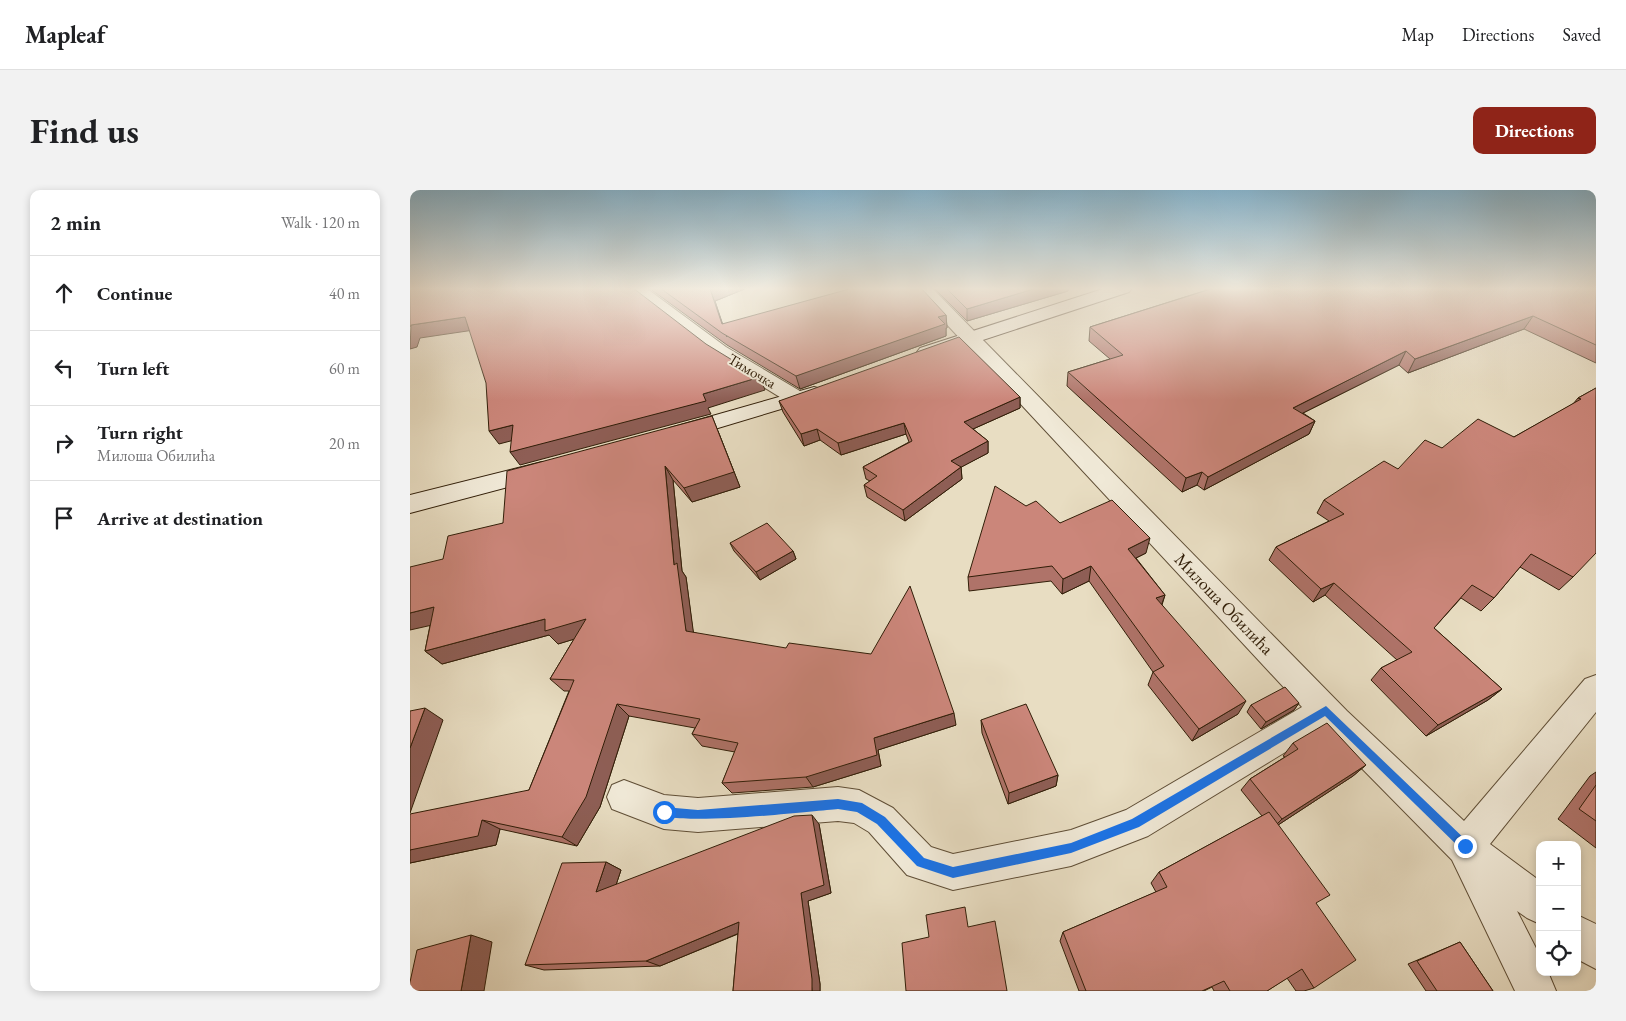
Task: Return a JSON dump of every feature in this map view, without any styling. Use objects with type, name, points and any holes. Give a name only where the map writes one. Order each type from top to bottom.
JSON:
[{"type":"street","name":"Тимочка","points":[[685,325],[719,351],[798,399]]},
{"type":"street","name":"Милоша Обилића","points":[[957,325],[1326,710],[1465,846],[1536,902]]},
{"type":"street","points":[[910,358],[1005,325]]},
{"type":"street","points":[[654,440],[798,399],[836,386]]},
{"type":"street","points":[[410,504],[560,466]]},
{"type":"street","points":[[1537,984],[1465,846],[1596,689]]},
{"type":"street","points":[[624,797],[664,812],[698,815],[838,804],[859,807],[881,820],[920,862],[953,872],[1071,848],[1136,824],[1326,710]]},
{"type":"street","points":[[1581,937],[1596,949]]},
{"type":"street","points":[[1581,948],[1596,949]]},
{"type":"building","points":[[468,325],[682,325],[706,344],[760,377],[703,394],[706,401],[510,452],[513,425],[489,431],[486,383]]},
{"type":"building","points":[[712,325],[941,325],[796,376]]},
{"type":"building","points":[[1095,325],[1507,325],[1415,359],[1406,351],[1293,408],[1315,421],[1208,477],[1202,472],[1186,478],[1068,372],[1123,355],[1090,327]]},
{"type":"building","points":[[1553,325],[1596,325],[1596,345]]},
{"type":"building","points":[[959,337],[1020,397],[964,422],[988,441],[951,461],[961,467],[903,510],[864,485],[877,476],[863,467],[912,441],[904,423],[838,443],[817,429],[801,434],[779,401]]},
{"type":"building","points":[[1596,388],[1596,553],[1573,577],[1531,554],[1494,598],[1472,585],[1434,628],[1502,689],[1438,725],[1381,668],[1412,652],[1334,583],[1321,589],[1276,547],[1344,514],[1324,500],[1384,461],[1398,469],[1425,440],[1442,448],[1478,419],[1514,437],[1581,399],[1578,398]]},
{"type":"building","points":[[712,416],[734,472],[684,488],[665,466],[674,565],[677,563],[686,631],[786,648],[789,643],[871,654],[910,586],[954,713],[874,738],[877,755],[806,777],[722,783],[738,743],[692,734],[700,719],[617,704],[586,797],[562,837],[482,820],[478,836],[410,850],[410,814],[529,790],[574,680],[550,679],[586,619],[545,631],[545,619],[425,651],[434,607],[410,613],[410,567],[443,559],[448,536],[503,523],[507,471]]},
{"type":"building","points":[[995,486],[1026,506],[1036,501],[1060,523],[1112,500],[1150,538],[1128,549],[1165,595],[1156,598],[1246,701],[1199,729],[1153,672],[1164,666],[1091,566],[1063,579],[1052,566],[968,577]]},
{"type":"building","points":[[767,523],[793,551],[756,572],[730,543]]},
{"type":"building","points":[[1285,687],[1299,703],[1266,722],[1251,705]]},
{"type":"building","points":[[1026,704],[1058,775],[1009,793],[981,720]]},
{"type":"building","points":[[425,708],[410,748],[410,711]]},
{"type":"building","points":[[1327,723],[1366,765],[1282,819],[1250,779],[1298,749],[1293,743]]},
{"type":"building","points":[[1596,785],[1596,821],[1579,809]]},
{"type":"building","points":[[1269,812],[1330,895],[1316,903],[1356,960],[1314,988],[1302,969],[1267,991],[1230,991],[1224,981],[1202,991],[1086,991],[1063,932],[1167,887],[1159,872]]},
{"type":"building","points":[[812,815],[824,885],[801,893],[812,991],[733,991],[739,922],[646,961],[525,965],[562,863],[606,862],[596,892],[794,816]]},
{"type":"building","points":[[965,907],[968,927],[995,921],[1007,991],[906,991],[902,943],[929,937],[926,915]]},
{"type":"building","points":[[471,935],[461,991],[410,991],[410,982],[417,950]]},
{"type":"building","points":[[1460,942],[1493,991],[1437,991],[1417,961]]},
{"type":"route","points":[[664,812],[698,815],[838,804],[859,807],[881,820],[920,862],[953,872],[1071,848],[1136,824],[1326,710],[1465,846]]}]
